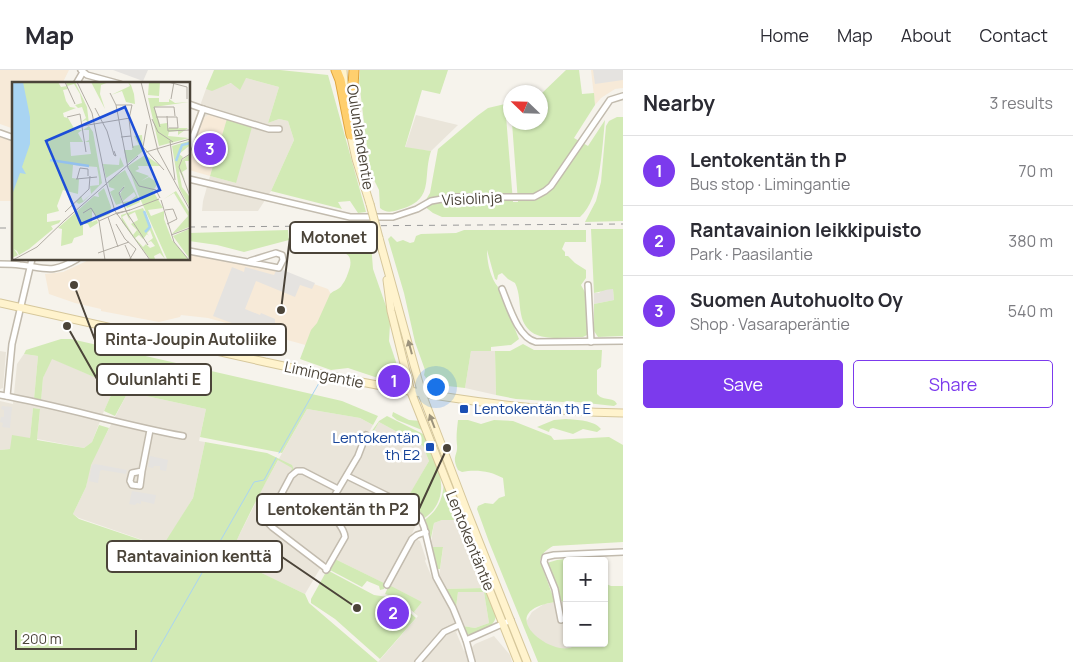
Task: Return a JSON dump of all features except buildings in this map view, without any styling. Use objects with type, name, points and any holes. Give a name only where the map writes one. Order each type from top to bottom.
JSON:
[{"type":"highway","points":[[336,70],[340,80],[351,135]]},
{"type":"highway","points":[[353,86],[354,70]]},
{"type":"main road","name":"Oulunlahdentie","points":[[342,70],[356,159],[396,295],[422,394]]},
{"type":"main road","name":"Oulunlahdentie","points":[[350,70],[370,204]]},
{"type":"main road","name":"Oulunlahdentie","points":[[385,262],[391,311],[412,392]]},
{"type":"main road","name":"Limingantie","points":[[0,304],[328,376],[422,394],[499,405],[572,412],[623,413]]},
{"type":"main road","name":"Lentokentäntie","points":[[412,392],[518,662]]},
{"type":"main road","name":"Lentokentäntie","points":[[422,394],[527,662]]},
{"type":"street","points":[[82,71],[87,75],[113,82]]},
{"type":"street","name":"Visiolinja","points":[[190,179],[350,217],[393,217],[417,209],[431,201],[453,197],[534,196],[546,191],[551,186],[610,100],[623,96]]},
{"type":"street","points":[[190,104],[269,129],[279,129]]},
{"type":"street","points":[[190,144],[203,109]]},
{"type":"street","points":[[0,133],[12,137]]},
{"type":"street","points":[[190,250],[279,268],[283,260],[282,255],[276,252],[250,261]]},
{"type":"street","points":[[7,396],[12,344],[32,260]]},
{"type":"street","points":[[0,264],[53,269],[62,267],[75,260]]},
{"type":"street","points":[[588,285],[591,342]]},
{"type":"street","points":[[502,289],[521,332],[529,340],[536,342],[623,341]]},
{"type":"street","points":[[0,395],[67,408],[150,430],[183,436]]},
{"type":"street","points":[[142,471],[150,430]]},
{"type":"street","points":[[338,489],[303,471],[297,471],[292,476],[268,519],[268,523],[272,527],[326,570],[345,537],[345,532],[328,507],[358,456],[366,435]]},
{"type":"street","points":[[347,476],[411,508],[420,517],[426,532],[435,571],[466,640],[472,662]]},
{"type":"street","points":[[387,585],[412,539],[426,532]]},
{"type":"street","points":[[561,620],[555,589],[544,562],[545,557],[623,552]]},
{"type":"street","points":[[466,640],[512,620]]},
{"type":"street","points":[[418,662],[444,632],[459,625]]},
{"type":"shaded area","points":[[0,70],[69,70],[63,82],[12,82],[12,128],[0,124]]},
{"type":"shaded area","points":[[113,70],[148,70],[143,81]]},
{"type":"shaded area","points":[[591,70],[623,70],[623,88],[615,89],[601,98],[595,105]]},
{"type":"shaded area","points":[[593,70],[623,70],[623,80],[595,84]]},
{"type":"shaded area","points":[[246,78],[279,87],[268,123],[279,119],[288,121],[294,140],[271,191],[258,211],[202,211],[210,176],[236,183],[210,114],[203,118],[201,103],[206,89],[212,90]]},
{"type":"shaded area","points":[[210,114],[227,119],[210,176],[190,170],[190,152],[203,118]]},
{"type":"shaded area","points":[[416,115],[458,125],[431,151],[405,148]]},
{"type":"shaded area","points":[[0,137],[12,141],[12,201],[0,201]]},
{"type":"shaded area","points":[[190,255],[235,260],[274,270],[328,289],[332,296],[309,346],[208,318],[181,315],[180,317],[159,322],[101,311],[101,309],[49,294],[45,274],[63,272],[89,260],[190,260]]},
{"type":"shaded area","points":[[232,267],[244,272],[245,267],[274,275],[276,271],[283,270],[315,283],[312,289],[300,285],[295,297],[256,281],[245,309],[275,319],[275,326],[237,325],[213,316]]},
{"type":"shaded area","points":[[603,289],[613,289],[614,300],[594,304],[594,293],[599,293]]},
{"type":"shaded area","points":[[0,351],[6,352],[3,388],[0,389]]},
{"type":"shaded area","points":[[471,351],[495,351],[496,395],[465,388]]},
{"type":"shaded area","points":[[24,354],[38,356],[34,399],[41,400],[43,378],[51,358],[115,386],[92,442],[84,448],[37,439],[40,409],[33,408],[30,438],[10,449],[0,450],[0,401],[13,404],[17,364]]},
{"type":"shaded area","points":[[128,392],[206,409],[199,441],[205,442],[193,498],[163,547],[79,518],[73,514],[86,487],[90,465]]},
{"type":"shaded area","points":[[2,406],[12,407],[10,428],[2,427],[3,423],[0,422],[1,417],[4,417],[4,410],[1,409]]},
{"type":"shaded area","points":[[307,409],[360,418],[373,425],[368,434],[371,436],[379,422],[423,446],[429,461],[401,510],[416,525],[410,538],[414,541],[420,541],[425,561],[433,580],[439,577],[443,548],[432,547],[434,523],[442,520],[457,520],[483,588],[446,589],[459,614],[456,607],[458,592],[484,592],[489,623],[475,628],[463,626],[456,632],[464,651],[494,636],[510,655],[512,662],[378,662],[418,616],[414,612],[422,602],[331,557],[328,561],[324,562],[305,594],[228,557],[259,494]]},
{"type":"shaded area","points":[[150,456],[168,460],[166,471],[160,470],[160,466],[148,467]]},
{"type":"shaded area","points":[[92,465],[127,470],[126,474],[102,470],[100,471],[98,483],[89,481]]},
{"type":"shaded area","points":[[132,491],[156,495],[154,504],[141,501],[141,504],[129,504]]},
{"type":"shaded area","points":[[563,602],[563,647],[582,647],[563,656],[554,657],[536,647],[528,635],[526,622],[532,612],[544,604]]},
{"type":"green space","points":[[214,70],[280,70],[328,75],[366,212],[358,213],[350,201],[338,202],[342,209],[271,191],[294,140],[288,121],[279,119],[268,123],[279,87],[246,78],[240,90],[231,83],[212,91],[206,89]]},
{"type":"green space","points":[[360,70],[448,70],[440,94],[422,90],[405,147],[431,151],[423,194],[410,206],[391,212],[380,208],[379,190],[370,172],[359,81]]},
{"type":"green space","points":[[566,70],[579,70],[582,94],[594,93],[595,105],[574,138],[588,146],[605,120],[596,186],[587,209],[580,217],[442,217],[424,206],[430,193],[438,149],[488,108],[503,104],[503,130],[507,130],[513,202],[518,202],[513,130],[548,130],[548,87]]},
{"type":"green space","points":[[617,117],[623,117],[623,221],[585,222],[596,201],[601,182],[606,126],[609,121]]},
{"type":"green space","points":[[227,119],[252,127],[236,183],[210,176]]},
{"type":"green space","points":[[591,229],[623,229],[623,336],[598,337],[594,331],[594,304],[614,300],[613,289],[594,293]]},
{"type":"green space","points":[[288,230],[289,240],[244,252],[217,245],[190,241],[190,233]]},
{"type":"green space","points":[[464,230],[586,230],[586,242],[565,242],[562,249],[565,252],[565,256],[568,256],[586,270],[586,278],[581,285],[587,296],[587,335],[583,337],[554,338],[537,335],[530,331],[524,324],[515,283],[502,273],[498,275],[497,280],[495,279],[487,250],[491,274],[519,339],[511,345],[491,347],[491,351],[471,351],[465,388],[430,384],[424,375],[425,370],[415,342],[404,293],[388,239],[391,236],[397,242],[403,240],[410,243],[414,242],[416,236],[421,234],[456,233]]},
{"type":"green space","points":[[331,231],[349,238],[360,234],[367,237],[371,243],[373,269],[387,309],[390,324],[389,341],[397,365],[398,374],[394,379],[384,380],[348,368],[331,370],[300,359],[311,330],[317,323],[330,294],[341,287],[350,267],[350,259],[347,254],[317,248],[303,239],[319,237]]},
{"type":"green space","points":[[61,339],[71,339],[342,401],[378,416],[373,425],[360,418],[307,409],[282,453],[200,437],[206,409],[128,392],[115,416],[104,411],[115,386],[52,359],[43,378],[41,401],[34,399],[38,356],[24,354],[26,350]]},
{"type":"green space","points":[[523,344],[534,350],[602,350],[601,367],[597,370],[597,394],[603,398],[613,400],[617,404],[614,406],[568,401],[516,399],[496,395],[495,351],[510,351]]},
{"type":"green space","points":[[33,408],[40,409],[37,440],[84,448],[92,442],[99,425],[109,428],[91,465],[86,487],[73,514],[79,519],[162,547],[193,498],[205,442],[267,453],[292,465],[294,470],[291,471],[292,468],[278,460],[252,508],[229,557],[305,594],[309,603],[378,662],[0,662],[0,450],[10,449],[12,435],[30,438]]},
{"type":"green space","points":[[393,412],[409,420],[421,421],[424,429],[422,430],[397,420],[392,416]]},
{"type":"green space","points":[[387,416],[423,434],[437,465],[441,489],[439,500],[433,510],[423,519],[413,507],[405,502],[429,461],[423,446],[379,422],[371,436],[369,435],[379,421]]},
{"type":"green space","points":[[566,419],[590,422],[601,429],[597,432],[583,429],[573,434],[553,428],[549,432],[537,427],[554,420]]},
{"type":"green space","points":[[458,420],[468,420],[481,424],[494,420],[513,421],[551,436],[554,440],[609,437],[623,445],[623,542],[553,546],[546,550],[540,561],[555,602],[536,607],[527,615],[527,624],[534,634],[544,642],[555,647],[608,647],[608,585],[623,586],[623,662],[538,662],[477,509],[478,506],[485,503],[493,504],[499,498],[505,496],[503,478],[483,471],[462,472],[458,470],[455,459]]},
{"type":"green space","points":[[444,482],[496,615],[493,623],[485,630],[469,635],[465,634],[458,618],[460,617],[463,626],[475,628],[489,623],[484,592],[458,592],[456,607],[458,614],[444,587],[446,589],[483,588],[457,520],[442,520],[434,523],[430,543],[423,521],[439,504]]},
{"type":"green space","points":[[430,547],[443,547],[440,569],[436,569]]},
{"type":"green space","points":[[335,559],[386,584],[384,589],[380,590],[379,586],[367,581],[362,587],[330,570],[329,568]]},
{"type":"green space","points":[[563,559],[563,602],[561,601],[547,563]]},
{"type":"green space","points":[[329,571],[374,595],[394,598],[416,618],[380,659],[335,619],[311,603],[311,599],[326,572]]},
{"type":"green space","points":[[389,585],[422,602],[414,612],[418,616],[397,598],[385,594]]},
{"type":"waterway","points":[[279,453],[319,383],[320,378]]},
{"type":"waterway","points":[[151,662],[254,482],[264,480],[276,458]]},
{"type":"railway","points":[[190,227],[623,224]]},
{"type":"railway","points":[[0,228],[12,228]]},
{"type":"place","name":"Suomen Autohuolto Oy","points":[[210,149]]},
{"type":"place","name":"Rinta-Joupin Autoliike","points":[[74,285]]},
{"type":"place","name":"Motonet","points":[[281,310]]},
{"type":"place","name":"Oulunlahti E","points":[[67,326]]},
{"type":"place","name":"Lentokentän th P","points":[[394,381]]},
{"type":"place","name":"Lentokentän th E","points":[[464,409]]},
{"type":"place","name":"Lentokentän th E2","points":[[430,447]]},
{"type":"place","name":"Lentokentän th P2","points":[[447,448]]},
{"type":"place","name":"Rantavainion kenttä","points":[[357,608]]},
{"type":"place","name":"Rantavainion leikkipuisto","points":[[393,613]]}]
